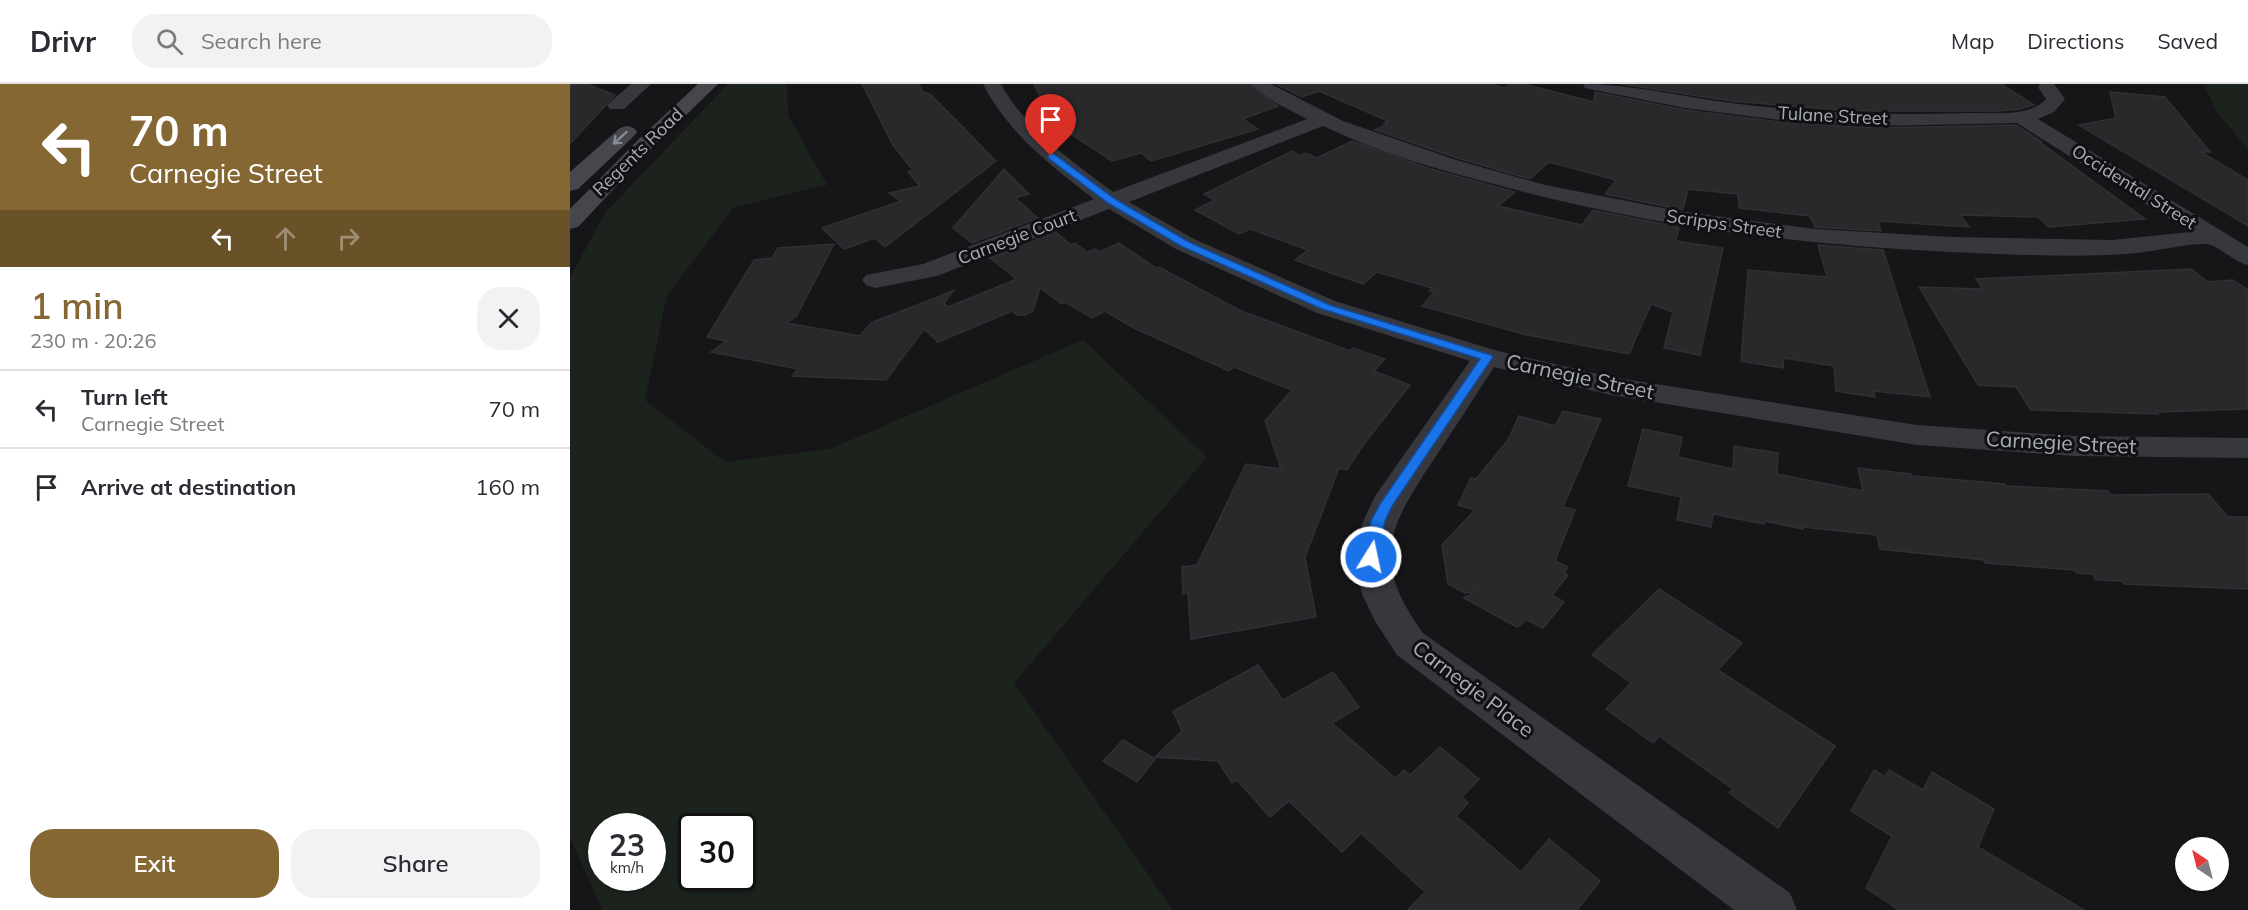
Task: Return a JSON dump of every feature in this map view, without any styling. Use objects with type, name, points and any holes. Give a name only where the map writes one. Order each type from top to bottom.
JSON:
[{"type":"main road","name":"Regents Road","points":[[570,222],[646,142],[709,84]]},
{"type":"main road","name":"Regents Road","points":[[570,184],[637,122]]},
{"type":"street","points":[[617,105],[642,84]]},
{"type":"street","name":"Carnegie Street","points":[[992,84],[1003,105],[1051,156],[1112,201],[1185,244],[1326,307],[1487,357],[1611,387],[1917,435],[2074,446],[2248,448]]},
{"type":"street","name":"Scripps Street","points":[[1258,84],[1323,119],[1420,157],[1509,183],[1602,205],[1713,224],[1856,241],[1981,246],[2125,247],[2213,236]]},
{"type":"street","name":"Tulane Street","points":[[1592,84],[1696,103],[1788,115],[1866,120],[2020,116],[2046,110],[2056,99],[2047,87]]},
{"type":"street","name":"Occidental Street","points":[[2020,116],[2248,258]]},
{"type":"street","name":"Carnegie Court","points":[[876,280],[928,271],[1323,119]]},
{"type":"street","name":"Carnegie Place","points":[[1487,357],[1386,504],[1378,521],[1371,557],[1379,596],[1389,616],[1410,644],[1773,910]]},
{"type":"shaded area","points":[[728,84],[787,84],[788,115],[827,185],[734,207],[667,295],[645,400],[725,462],[830,449],[1083,340],[1207,457],[1014,683],[1173,910],[603,910],[594,891],[666,891],[666,813],[588,813],[588,877],[570,838],[570,277],[605,213]]},
{"type":"shaded area","points":[[2204,84],[2248,84],[2248,149],[2216,111]]},
{"type":"building","points":[[570,84],[587,84],[615,95],[570,144]]},
{"type":"building","points":[[862,84],[919,84],[922,92],[930,94],[996,161],[885,247],[875,238],[844,249],[822,228],[901,201],[889,193],[920,186],[908,172],[913,170],[893,145]]},
{"type":"building","points":[[1034,84],[1247,84],[1278,106],[1243,119],[1258,129],[1151,161],[1141,153],[1112,161],[1069,133],[1044,105]]},
{"type":"building","points":[[1276,84],[1492,84],[1504,88],[1510,84],[1523,84],[1594,102],[1595,92],[1685,110],[1780,122],[1875,128],[2016,125],[2145,219],[2049,227],[2038,217],[1960,215],[1969,227],[1878,221],[1881,231],[1815,227],[1810,216],[1739,208],[1738,194],[1688,189],[1683,209],[1678,209],[1605,194],[1616,180],[1549,162],[1530,179],[1457,158],[1375,130],[1388,124],[1384,123],[1388,121],[1319,91],[1302,97]]},
{"type":"building","points":[[1621,84],[2001,84],[2034,105],[1998,111],[1850,111],[1731,101]]},
{"type":"building","points":[[2110,92],[2165,97],[2210,152],[2201,152],[2248,180],[2248,226],[2079,125],[2116,118]]},
{"type":"building","points":[[1352,141],[1428,168],[1515,192],[1498,206],[1582,225],[1593,210],[1679,227],[1676,241],[1723,248],[1700,355],[1664,348],[1673,312],[1651,304],[1629,354],[1527,335],[1422,306],[1434,292],[1429,291],[1432,288],[1377,272],[1363,284],[1295,260],[1308,250],[1250,229],[1239,234],[1195,210],[1215,200],[1204,194],[1292,151],[1299,156],[1306,153],[1317,158]]},
{"type":"building","points":[[1004,169],[1029,194],[1015,198],[1038,218],[972,243],[953,228]]},
{"type":"building","points":[[1056,232],[1071,245],[1075,243],[1087,252],[1095,249],[1100,252],[1119,243],[1156,268],[1159,267],[1241,311],[1350,351],[1353,348],[1385,359],[1374,371],[1410,385],[1363,445],[1347,470],[1339,468],[1305,557],[1316,617],[1191,639],[1188,593],[1183,594],[1182,567],[1197,565],[1246,464],[1281,469],[1265,421],[1292,390],[1234,367],[1229,371],[1134,328],[1105,311],[1092,318],[1065,302],[1062,304],[1040,288],[1033,311],[1025,315],[1017,315],[1012,311],[938,342],[924,329],[886,380],[792,376],[798,369],[711,352],[726,341],[707,337],[754,260],[772,258],[778,248],[834,244],[797,315],[787,323],[860,336],[871,323],[953,291],[944,303],[948,307],[1017,279],[990,258]]},
{"type":"building","points":[[1818,245],[1883,250],[1930,397],[1874,391],[1875,397],[1836,391],[1834,366],[1784,358],[1783,368],[1741,361],[1748,270],[1827,277]]},
{"type":"building","points":[[2191,269],[2208,282],[2233,280],[2248,290],[2248,409],[2156,412],[2158,414],[2031,410],[2016,387],[1978,385],[1919,287],[1983,289],[1976,279]]},
{"type":"building","points":[[1563,411],[1601,419],[1563,507],[1575,510],[1555,561],[1568,567],[1564,572],[1568,575],[1552,595],[1564,602],[1543,628],[1527,620],[1517,627],[1464,598],[1476,591],[1465,593],[1448,584],[1442,545],[1475,510],[1458,505],[1471,478],[1476,479],[1508,440],[1519,416],[1555,426]]},
{"type":"building","points":[[1643,429],[1682,437],[1678,457],[1733,469],[1734,446],[1778,453],[1777,474],[1863,491],[1858,468],[1911,474],[1912,476],[2005,484],[2006,486],[2108,491],[2111,495],[2208,494],[2228,517],[2248,517],[2248,589],[2124,584],[2122,581],[2096,580],[2092,574],[2077,573],[2075,570],[1985,563],[1984,560],[1880,549],[1877,535],[1803,527],[1803,529],[1713,514],[1711,527],[1677,520],[1681,497],[1628,486]]},
{"type":"building","points":[[1659,589],[1742,643],[1718,670],[1835,746],[1778,828],[1729,793],[1733,789],[1659,736],[1653,743],[1606,709],[1631,683],[1592,655]]},
{"type":"building","points":[[1258,665],[1283,700],[1333,672],[1359,707],[1332,723],[1395,778],[1404,770],[1410,775],[1440,747],[1479,779],[1462,797],[1468,803],[1456,816],[1521,872],[1549,839],[1600,881],[1577,910],[1408,910],[1425,892],[1361,833],[1342,852],[1289,801],[1270,817],[1237,780],[1232,783],[1218,761],[1155,757],[1182,731],[1173,711]]},
{"type":"building","points":[[1123,740],[1155,759],[1137,782],[1103,761]]},
{"type":"building","points":[[1874,770],[1885,777],[1889,770],[1923,790],[1932,772],[1994,809],[1978,847],[2084,910],[1899,910],[1866,888],[1892,836],[1851,811]]},
{"type":"route","points":[[1051,156],[1112,201],[1185,244],[1326,307],[1487,357],[1386,504],[1378,521],[1371,557]]}]
